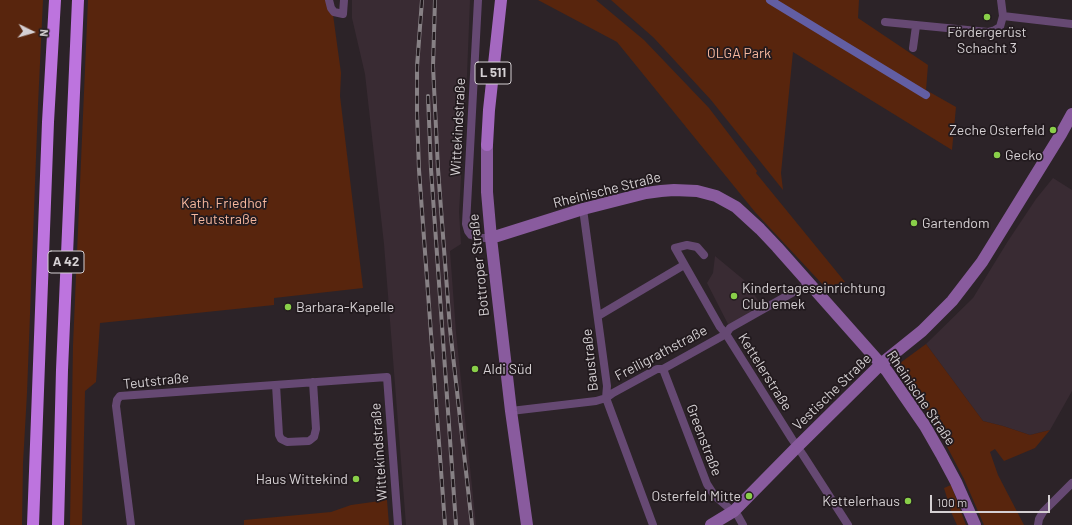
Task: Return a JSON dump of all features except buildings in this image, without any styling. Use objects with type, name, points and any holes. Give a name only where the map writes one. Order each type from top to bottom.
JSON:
[{"type":"highway","name":"A 42","points":[[33,525],[48,122],[55,0]]},
{"type":"highway","name":"A 42","points":[[58,525],[63,346],[78,0]]},
{"type":"main road","name":"Bottroper Straße","points":[[487,146],[489,110],[501,0]]},
{"type":"street","points":[[329,0],[331,8],[334,12],[343,14],[344,0]]},
{"type":"street","name":"Wittekindstraße","points":[[478,0],[466,224],[471,235],[481,238],[491,238]]},
{"type":"street","points":[[885,22],[988,32],[1000,27],[1003,16],[1001,0]]},
{"type":"street","points":[[1003,16],[1072,24]]},
{"type":"street","points":[[913,48],[916,26]]},
{"type":"street","name":"Vestische Straße","points":[[711,525],[734,512],[881,364],[928,326],[961,291],[982,262],[1072,114]]},
{"type":"street","name":"Bottroper Straße","points":[[487,146],[487,192],[491,238],[511,411],[527,525]]},
{"type":"street","name":"Rheinische Straße","points":[[491,238],[583,209],[646,193],[689,190],[710,194],[727,202],[743,213],[760,229],[811,284],[881,364],[906,398],[941,454],[956,482],[975,525]]},
{"type":"street","name":"Baustraße","points":[[583,209],[607,386],[606,398],[653,525]]},
{"type":"street","name":"Kettelerstraße","points":[[704,255],[698,247],[687,245],[675,248],[720,327],[726,334],[848,525]]},
{"type":"street","points":[[598,316],[684,265]]},
{"type":"street","name":"Freiligrathstraße","points":[[511,411],[596,401],[606,398],[657,369],[663,369],[726,334],[730,328],[799,289],[811,284]]},
{"type":"street","name":"Greenstraße","points":[[663,369],[707,484],[714,495],[738,516],[742,525]]},
{"type":"street","name":"Wittekindstraße","points":[[387,377],[398,525]]},
{"type":"street","name":"Teutstraße","points":[[131,525],[116,406],[117,400],[120,396],[387,377]]},
{"type":"street","points":[[276,385],[280,439],[288,442],[309,441],[314,437],[316,429],[313,382]]},
{"type":"street","points":[[1038,525],[1039,519],[1043,512],[1072,483]]},
{"type":"shaded area","points":[[352,0],[470,0],[459,212],[461,244],[450,251],[456,332],[476,525],[406,525],[384,244],[365,74],[352,18]]},
{"type":"shaded area","points":[[1053,178],[1072,190],[1072,391],[1050,430],[1030,435],[983,421],[926,344],[973,298],[1036,199]]},
{"type":"shaded area","name":"Kindertageseinrichtung Club emek","points":[[715,256],[744,280],[764,309],[730,328],[707,283],[713,273]]},
{"type":"green space","points":[[0,0],[43,0],[23,463],[22,525],[0,525]]},
{"type":"green space","name":"Kath. Friedhof Teutstraße","points":[[88,0],[331,0],[341,73],[340,96],[363,288],[274,298],[274,305],[100,323],[96,382],[85,391],[82,525],[70,525],[73,345]]},
{"type":"green space","points":[[538,0],[596,0],[644,40],[709,108],[757,171],[756,173],[845,282],[825,287],[755,212],[617,42]]},
{"type":"green space","name":"OLGA Park","points":[[611,0],[859,0],[858,18],[928,65],[926,90],[956,107],[952,150],[793,52],[781,173],[783,190],[711,100],[654,38]]},
{"type":"green space","points":[[926,344],[983,421],[1030,435],[1050,430],[1035,448],[1004,461],[995,449],[990,452],[998,475],[1024,525],[984,525],[964,479],[932,418],[896,366]]},
{"type":"green space","points":[[951,485],[966,525],[957,525],[952,514],[944,488]]},
{"type":"green space","points":[[387,500],[389,525],[244,525],[244,520],[331,512],[351,505]]},
{"type":"waterway","points":[[770,0],[926,95]]},
{"type":"railway","points":[[422,0],[417,67],[419,170],[445,525]]},
{"type":"railway","points":[[435,0],[433,66],[438,169],[450,329],[472,525]]},
{"type":"railway","points":[[428,96],[431,169],[456,525]]},
{"type":"place","name":"Fördergerüst Schacht 3","points":[[987,17]]},
{"type":"place","name":"Zeche Osterfeld","points":[[1053,130]]},
{"type":"place","name":"Gecko","points":[[997,155]]},
{"type":"place","name":"Gartendom","points":[[914,223]]},
{"type":"place","name":"Kindertageseinrichtung Club emek","points":[[734,296]]},
{"type":"place","name":"Barbara-Kapelle","points":[[288,307]]},
{"type":"place","name":"Aldi Süd","points":[[475,369]]},
{"type":"place","name":"Haus Wittekind","points":[[356,479]]},
{"type":"place","name":"Osterfeld Mitte","points":[[749,496]]},
{"type":"place","name":"Kettelerhaus","points":[[908,501]]}]
